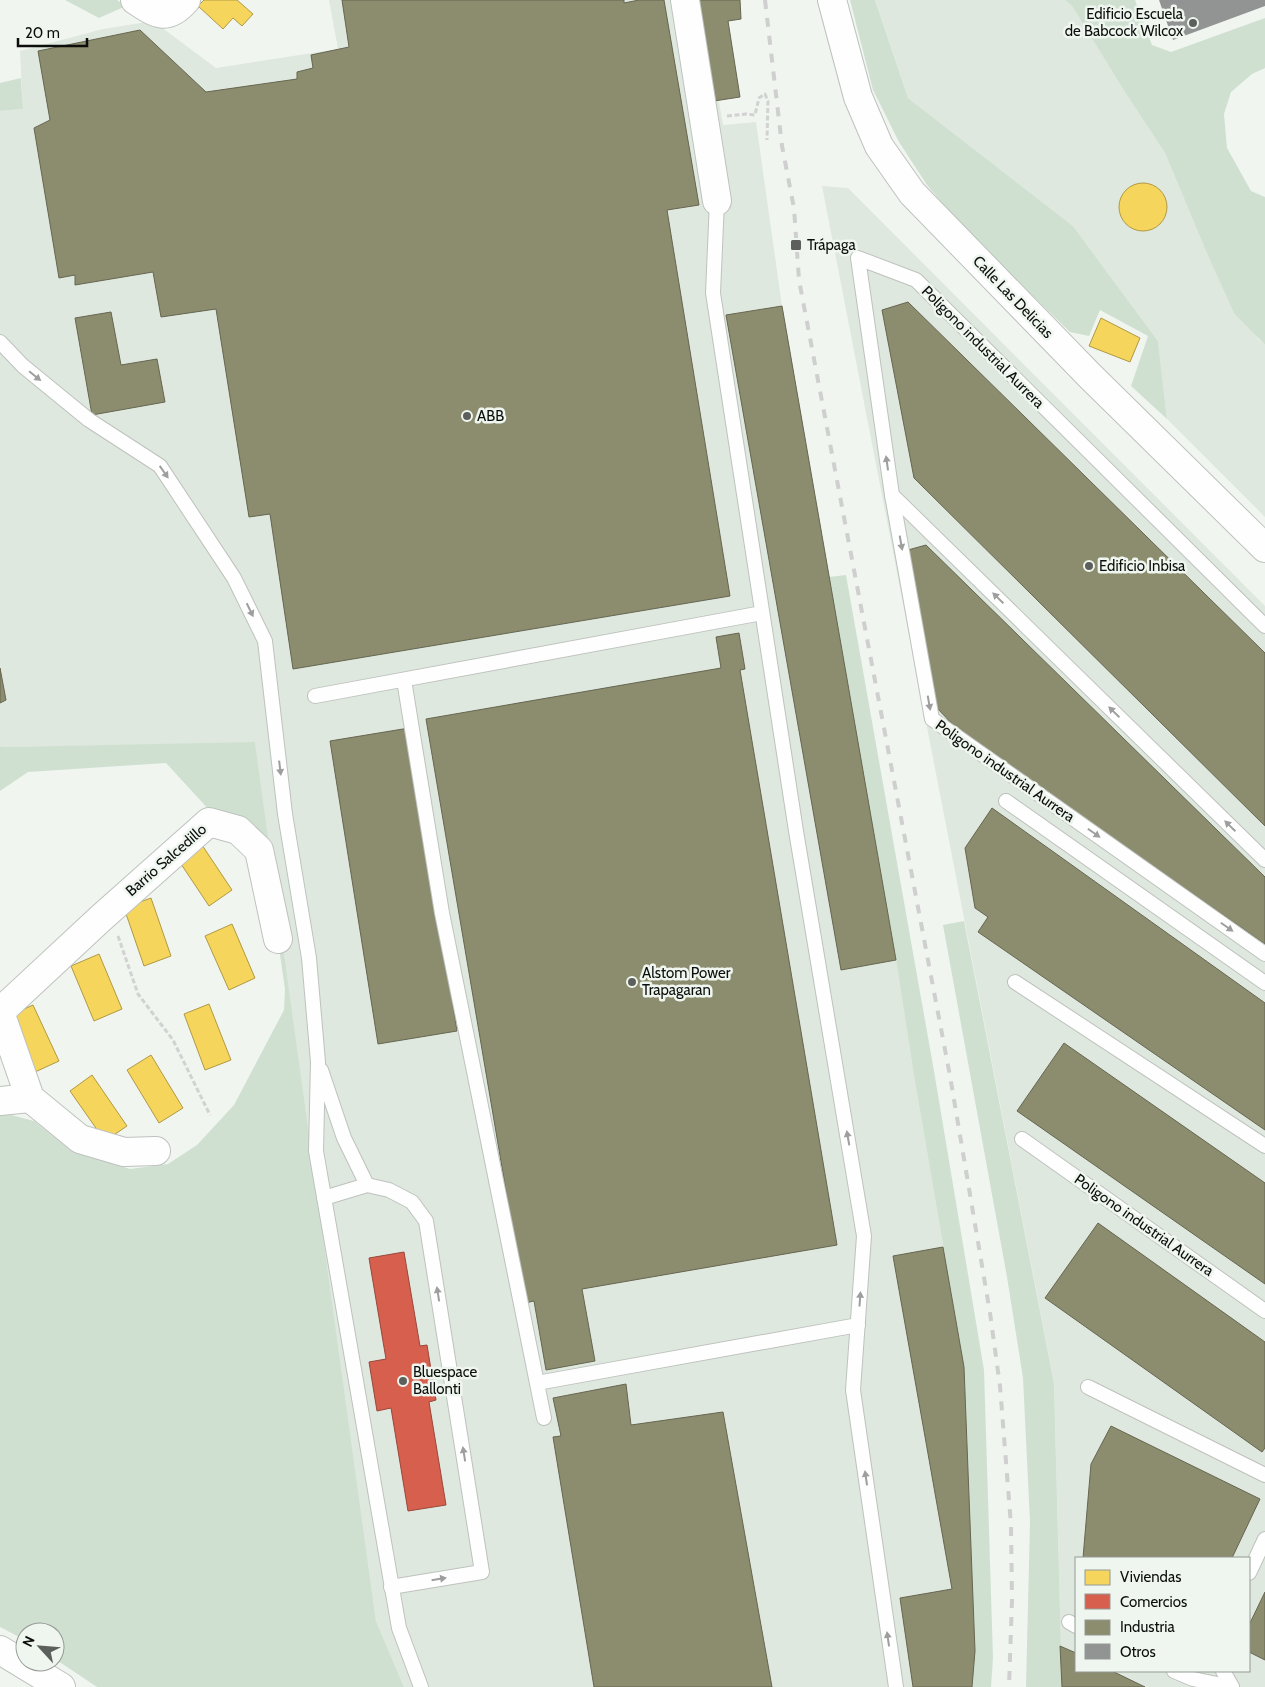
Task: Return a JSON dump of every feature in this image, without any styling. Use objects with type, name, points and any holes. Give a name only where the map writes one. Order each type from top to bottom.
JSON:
[{"type":"main road","points":[[135,0],[154,12],[164,14],[172,13],[186,0]]},
{"type":"main road","points":[[685,0],[718,201]]},
{"type":"main road","name":"Calle Las Delicias","points":[[832,0],[858,97],[879,146],[912,193],[1090,376],[1265,548]]},
{"type":"main road","name":"Barrio Salcedillo","points":[[30,1098],[0,1012],[101,918],[209,822],[238,830],[259,850],[278,938]]},
{"type":"main road","points":[[0,1101],[30,1098],[80,1138],[124,1152],[156,1151]]},
{"type":"main road","points":[[0,1650],[61,1687]]},
{"type":"lane","points":[[718,201],[713,293],[796,831],[864,1236],[853,1390],[896,1687]]},
{"type":"lane","name":"Poligono industrial Aurrera","points":[[1265,626],[916,280],[858,258],[892,494],[932,719],[1265,954]]},
{"type":"lane","points":[[0,342],[23,366],[89,420],[160,466],[234,578],[265,641],[285,814],[308,958],[318,1062],[316,1151],[399,1628],[421,1687]]},
{"type":"lane","points":[[892,494],[1265,860]]},
{"type":"lane","points":[[315,696],[762,612]]},
{"type":"lane","points":[[404,680],[442,913],[544,1418]]},
{"type":"lane","points":[[1006,801],[1265,982]]},
{"type":"lane","points":[[1015,982],[1265,1146]]},
{"type":"lane","points":[[318,1062],[344,1138],[368,1185]]},
{"type":"lane","name":"Poligono industrial Aurrera","points":[[1022,1139],[1265,1311]]},
{"type":"lane","points":[[324,1198],[368,1185],[390,1190],[412,1202],[426,1221],[482,1572],[391,1587]]},
{"type":"lane","points":[[537,1384],[858,1325]]},
{"type":"lane","points":[[1088,1388],[1265,1475]]},
{"type":"lane","points":[[1250,1571],[1265,1539]]},
{"type":"lane","points":[[1176,1672],[1192,1679],[1232,1687]]},
{"type":"lane","points":[[1224,1672],[1232,1687]]},
{"type":"path","points":[[704,118],[754,115],[759,98],[765,94],[768,101],[767,140]]},
{"type":"path","points":[[101,918],[118,934],[138,994],[173,1040],[210,1115]]},
{"type":"shaded area","points":[[329,0],[701,0],[723,125],[756,122],[782,306],[896,960],[964,1367],[972,1687],[404,1687],[376,1621],[255,743],[0,746],[0,111],[23,109],[20,51],[103,29],[153,21],[216,68],[338,49]]},
{"type":"shaded area","points":[[875,0],[1065,0],[1072,6],[1165,153],[1203,244],[1258,339],[1265,345],[1265,517],[1167,419],[1158,341],[1073,226],[908,98]]},
{"type":"shaded area","points":[[822,186],[848,188],[1265,606],[1265,1687],[1062,1687],[1054,1382]]},
{"type":"green space","points":[[65,0],[117,0],[126,6],[99,18]]},
{"type":"green space","points":[[850,0],[875,0],[908,98],[1073,226],[1158,341],[1167,419],[1131,386],[1148,336],[1100,310],[1089,336],[1070,332],[972,238],[927,185],[899,142],[873,90]]},
{"type":"green space","points":[[1065,0],[1135,0],[1152,45],[1171,52],[1265,18],[1265,68],[1252,74],[1231,92],[1224,114],[1227,148],[1251,191],[1265,197],[1265,345],[1234,313],[1165,153],[1072,6]]},
{"type":"green space","points":[[21,78],[23,109],[0,111],[0,83]]},
{"type":"green space","points":[[846,575],[934,1071],[984,1370],[993,1658],[991,1687],[972,1687],[964,1367],[896,960],[829,577]]},
{"type":"green space","points":[[255,742],[376,1621],[404,1687],[97,1687],[65,1666],[65,1622],[15,1622],[15,1635],[0,1627],[0,1112],[34,1121],[69,1149],[130,1169],[168,1164],[197,1145],[234,1105],[284,1010],[285,989],[264,845],[212,813],[166,763],[28,772],[0,791],[0,746]]},
{"type":"green space","points":[[964,921],[1054,1383],[1062,1687],[1026,1687],[1030,1522],[1023,1378],[1007,1277],[943,925]]},
{"type":"building: Viviendas","points":[[204,0],[237,0],[253,14],[242,26],[233,18],[223,29],[198,6]]},
{"type":"building: Viviendas","points":[[1143,183],[1152,185],[1160,190],[1165,198],[1167,207],[1165,216],[1160,224],[1152,229],[1143,231],[1134,229],[1126,224],[1121,216],[1119,207],[1121,198],[1126,190],[1134,185]]},
{"type":"building: Viviendas","points":[[1101,318],[1140,338],[1130,362],[1089,346]]},
{"type":"building: Viviendas","points":[[200,842],[232,890],[209,906],[177,858]]},
{"type":"building: Viviendas","points":[[151,898],[171,956],[144,966],[124,908]]},
{"type":"building: Viviendas","points":[[232,924],[255,978],[229,990],[205,936]]},
{"type":"building: Viviendas","points":[[99,954],[122,1009],[94,1021],[71,966]]},
{"type":"building: Viviendas","points":[[209,1004],[231,1060],[205,1070],[184,1014]]},
{"type":"building: Viviendas","points":[[33,1005],[59,1061],[35,1072],[9,1016]]},
{"type":"building: Viviendas","points":[[151,1055],[183,1108],[159,1123],[127,1070]]},
{"type":"building: Viviendas","points":[[92,1075],[127,1126],[105,1141],[70,1091]]},
{"type":"building: Comercios","name":"Bluespace Ballonti","points":[[404,1252],[420,1346],[427,1345],[436,1400],[429,1402],[446,1505],[408,1511],[391,1408],[377,1411],[369,1362],[386,1359],[369,1258]]},
{"type":"building: Industria","name":"ABB","points":[[342,0],[624,0],[624,3],[639,0],[664,0],[699,205],[667,210],[730,596],[293,669],[270,514],[249,517],[216,309],[161,317],[153,272],[75,285],[75,275],[59,278],[34,128],[50,120],[38,51],[140,30],[206,92],[297,79],[297,72],[313,68],[311,55],[349,47]]},
{"type":"building: Industria","points":[[697,0],[740,0],[741,19],[728,21],[740,97],[714,101]]},
{"type":"building: Industria","name":"Edificio Inbisa","points":[[908,302],[1265,653],[1265,826],[914,478],[882,310]]},
{"type":"building: Industria","points":[[782,306],[896,960],[841,970],[726,315]]},
{"type":"building: Industria","points":[[111,312],[121,365],[157,359],[165,402],[92,415],[75,318]]},
{"type":"building: Industria","points":[[926,545],[1265,877],[1265,944],[957,729],[935,706],[908,550]]},
{"type":"building: Industria","name":"Alstom Power Trapagaran","points":[[739,633],[745,669],[740,670],[837,1245],[582,1289],[595,1361],[546,1370],[534,1301],[525,1303],[426,719],[721,668],[716,637]]},
{"type":"building: Industria","points":[[0,668],[6,700],[0,703]]},
{"type":"building: Industria","points":[[409,728],[457,1031],[378,1044],[330,741]]},
{"type":"building: Industria","points":[[992,808],[1265,1003],[1265,1130],[978,932],[988,917],[975,908],[965,848]]},
{"type":"building: Industria","points":[[1064,1043],[1265,1183],[1265,1284],[1017,1111]]},
{"type":"building: Industria","points":[[1098,1223],[1265,1342],[1265,1448],[1262,1452],[1045,1298]]},
{"type":"building: Industria","points":[[943,1247],[964,1367],[975,1651],[972,1687],[913,1687],[900,1598],[952,1589],[893,1256]]},
{"type":"building: Industria","points":[[626,1384],[631,1425],[723,1412],[772,1687],[594,1687],[553,1437],[561,1436],[553,1398]]},
{"type":"building: Industria","points":[[1111,1426],[1260,1499],[1232,1557],[1083,1557],[1091,1464]]},
{"type":"building: Industria","points":[[1265,1592],[1265,1660],[1250,1652],[1250,1623]]},
{"type":"building: Industria","points":[[1060,1646],[1075,1653],[1075,1672],[1114,1672],[1145,1687],[1062,1687]]},
{"type":"building: Otros","name":"Edificio Escuela de Babcock Wilcox","points":[[1159,0],[1265,0],[1265,6],[1173,40]]},
{"type":"railway","points":[[765,0],[782,146],[794,208],[799,280],[950,1076],[990,1313],[1000,1386],[1011,1525],[1012,1600],[1009,1687]]},
{"type":"place","name":"Edificio Escuela de Babcock Wilcox","points":[[1193,23]]},
{"type":"place","name":"Trápaga","points":[[796,245]]},
{"type":"place","name":"ABB","points":[[467,416]]},
{"type":"place","name":"Edificio Inbisa","points":[[1089,566]]},
{"type":"place","name":"Alstom Power Trapagaran","points":[[632,982]]},
{"type":"place","name":"Bluespace Ballonti","points":[[403,1381]]}]
